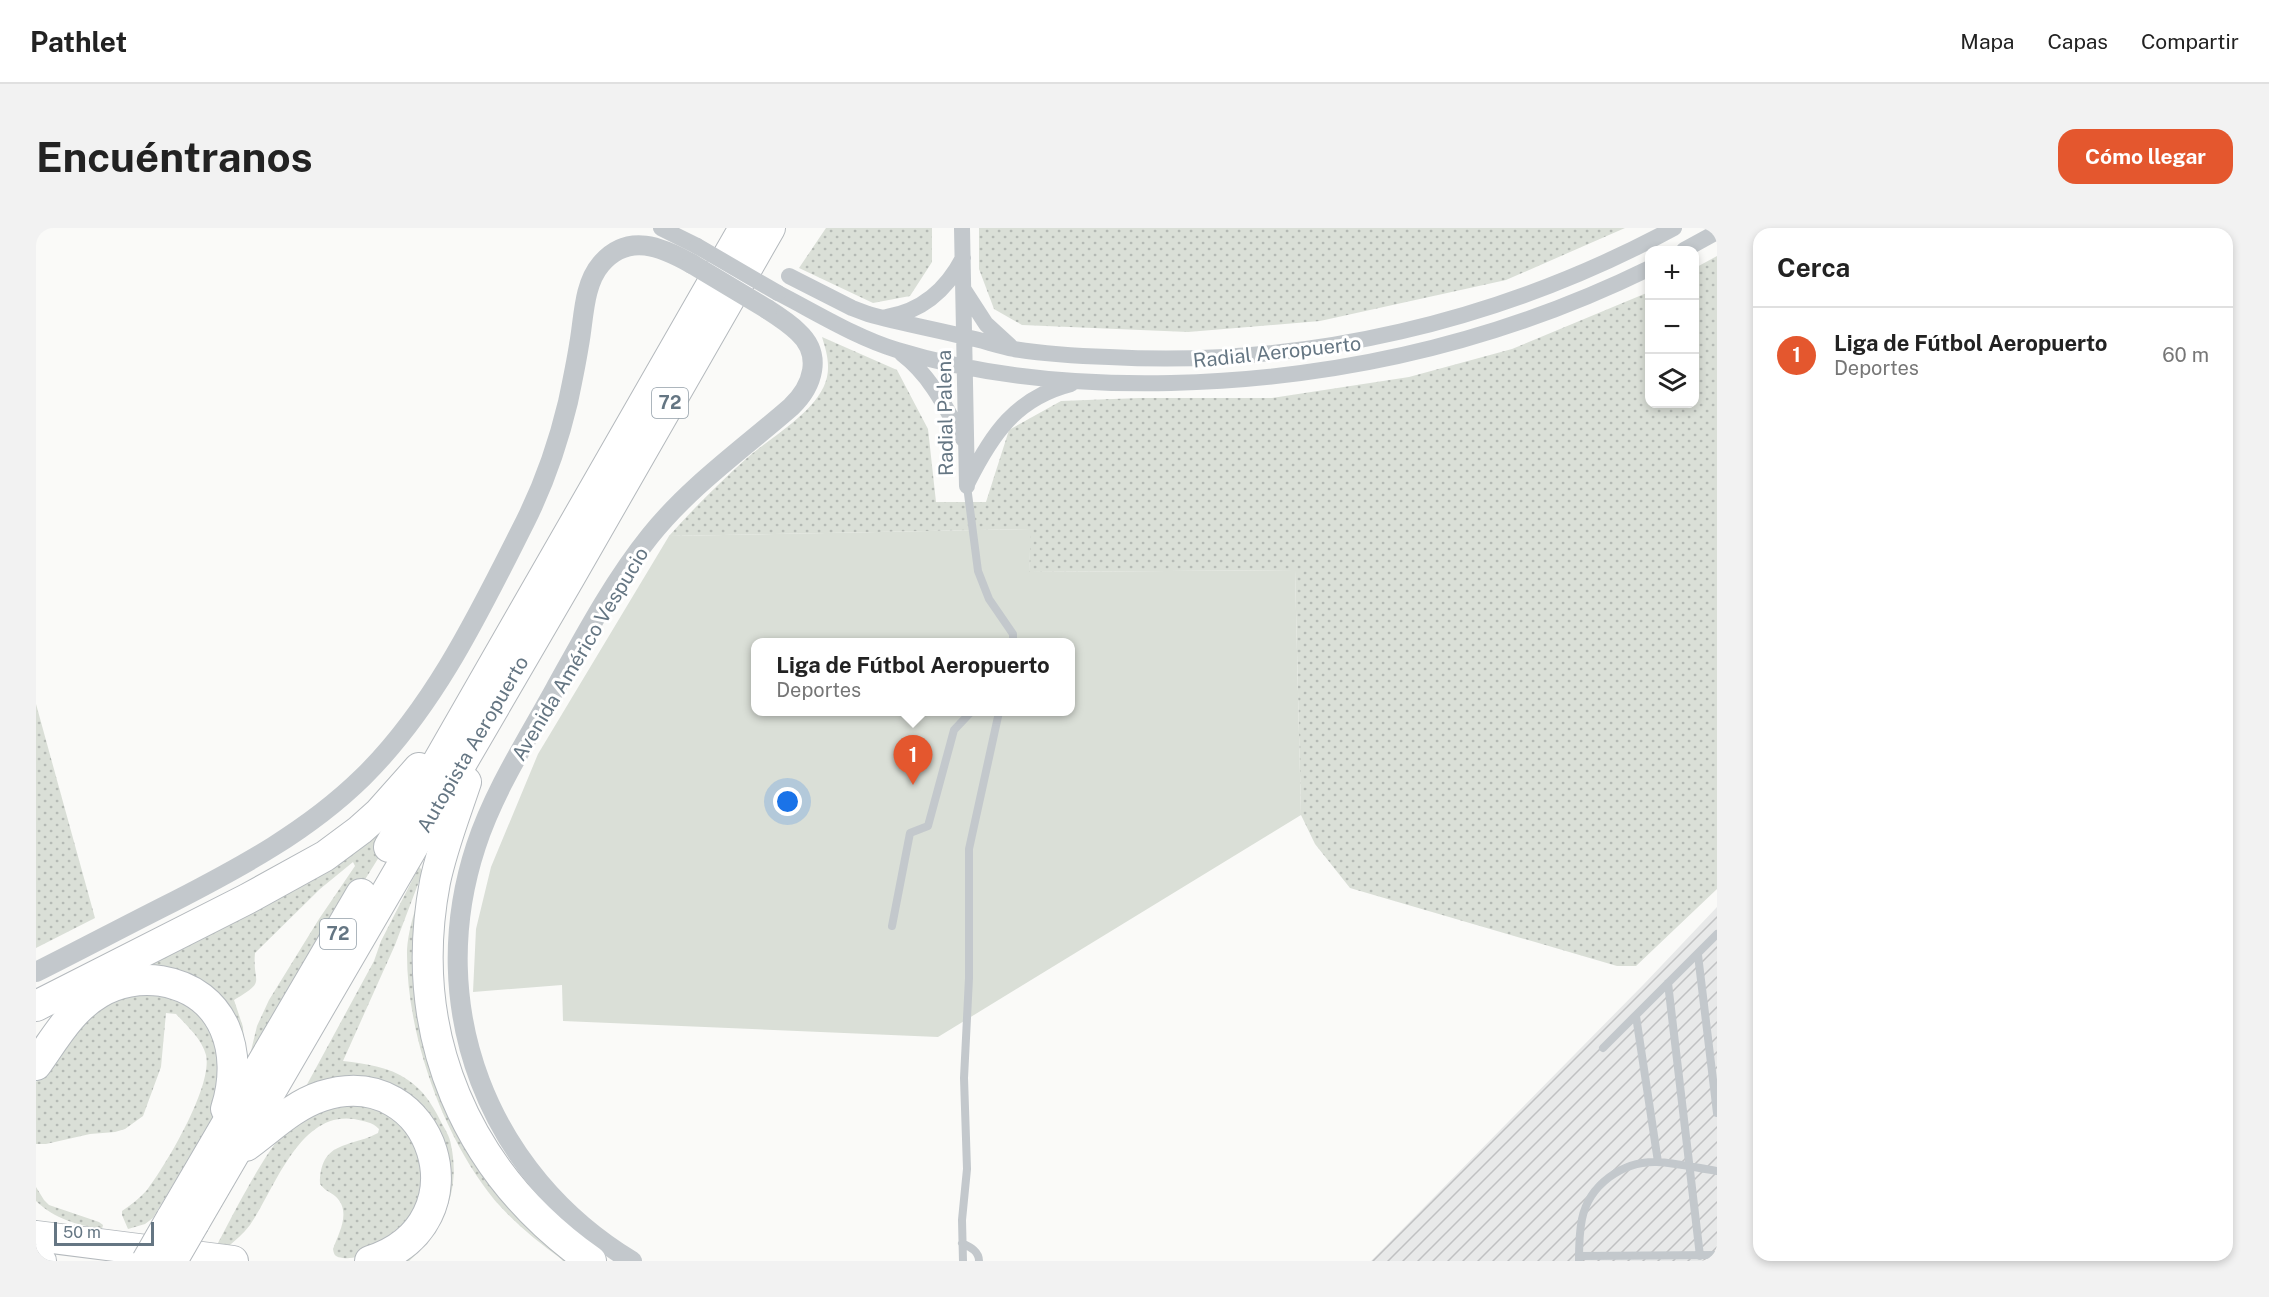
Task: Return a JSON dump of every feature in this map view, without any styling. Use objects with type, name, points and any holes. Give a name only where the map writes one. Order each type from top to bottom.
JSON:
[{"type":"highway","name":"Autopista Aeropuerto","points":[[475,719],[744,228]]},
{"type":"highway","name":"Autopista Aeropuerto","points":[[147,1261],[182,1221],[475,719],[770,228]]},
{"type":"highway","points":[[36,1006],[256,895],[325,856],[379,813],[475,719]]},
{"type":"highway","points":[[475,719],[435,882],[428,951],[428,983],[438,1048],[453,1092],[486,1155],[533,1213],[591,1261]]},
{"type":"highway","points":[[36,1065],[77,1009],[87,1000],[110,987],[132,981],[156,981],[168,982],[191,992],[209,1005],[221,1021],[229,1040],[233,1060],[232,1082],[220,1156]]},
{"type":"highway","points":[[220,1156],[309,1101],[330,1094],[354,1091],[372,1094],[389,1100],[407,1112],[423,1130],[433,1152],[436,1175],[433,1198],[426,1219],[414,1236],[398,1249],[370,1261]]},
{"type":"highway","points":[[36,1215],[54,1226],[107,1245]]},
{"type":"highway","name":"Autopista Aeropuerto","points":[[172,1261],[182,1221]]},
{"type":"highway","points":[[36,1236],[233,1261]]},
{"type":"highway","points":[[36,1260],[41,1261]]},
{"type":"street","name":"Radial Palena","points":[[962,228],[967,486]]},
{"type":"street","name":"Radial Aeropuerto","points":[[789,276],[852,308],[1013,349],[1100,357],[1188,358],[1276,352],[1366,339],[1452,318],[1532,292],[1616,257],[1674,228]]},
{"type":"street","points":[[667,230],[694,255]]},
{"type":"street","points":[[1691,246],[1717,232]]},
{"type":"street","name":"Avenida Américo Vespucio","points":[[36,972],[270,849],[319,816],[365,775],[402,734],[431,693],[482,605],[534,504],[551,460],[567,405],[588,293],[597,269],[616,251],[640,245],[694,255],[773,301],[808,344],[813,372],[806,390],[791,407],[677,506],[650,536],[624,573],[572,659],[494,800],[472,857],[460,917],[457,957],[461,1010],[471,1056],[493,1112],[520,1158],[553,1199],[592,1234],[632,1261]]},
{"type":"street","points":[[884,318],[906,312],[932,298],[952,277],[963,258]]},
{"type":"street","name":"Radial Aeropuerto","points":[[773,301],[896,350],[964,368],[1078,382],[1152,383],[1239,380],[1316,372],[1392,359],[1457,343],[1521,323],[1583,299],[1645,270]]},
{"type":"street","points":[[963,290],[986,324],[1013,349]]},
{"type":"street","name":"Radial Aeropuerto","points":[[896,350],[926,376],[965,443]]},
{"type":"street","name":"Radial Palena","points":[[967,486],[988,444],[1008,420],[1045,393],[1078,382]]},
{"type":"lane","points":[[967,486],[978,571],[989,599],[1007,623],[1012,638]]},
{"type":"lane","points":[[892,926],[910,833],[928,826],[954,730],[967,716]]},
{"type":"lane","points":[[963,1261],[962,1220],[967,1168],[964,1078],[969,978],[969,849],[998,716]]},
{"type":"lane","points":[[1604,1048],[1717,934]]},
{"type":"lane","points":[[1698,955],[1717,1113]]},
{"type":"lane","points":[[1668,983],[1700,1256]]},
{"type":"lane","points":[[1636,1016],[1658,1162]]},
{"type":"lane","points":[[1717,1171],[1658,1162],[1625,1168],[1606,1179],[1592,1196],[1582,1216],[1579,1259],[1717,1256]]},
{"type":"lane","points":[[962,1243],[974,1249],[979,1261]]},
{"type":"shaded area","points":[[826,228],[932,228],[932,262],[910,296],[873,303],[799,268]]},
{"type":"shaded area","points":[[979,228],[1625,228],[1506,280],[1320,321],[1188,332],[1022,325],[994,309],[979,269]]},
{"type":"shaded area","points":[[1717,256],[1717,889],[1636,966],[1617,966],[1350,888],[1315,844],[1301,815],[1295,570],[1029,572],[1030,529],[669,536],[737,467],[805,412],[815,401],[823,389],[828,372],[822,337],[897,370],[928,429],[936,502],[986,502],[1009,430],[1061,401],[1139,398],[1272,398],[1409,377],[1512,349],[1645,294],[1645,408],[1699,408],[1699,266]]},
{"type":"shaded area","points":[[1031,529],[1029,572],[1295,570],[1301,815],[938,1037],[563,1021],[562,985],[473,992],[476,929],[491,867],[538,754],[669,536]]},
{"type":"shaded area","points":[[36,704],[95,918],[36,948]]},
{"type":"shaded area","points":[[389,821],[397,828],[253,1060],[249,1059],[257,1026],[269,1000],[355,866],[353,862],[320,889],[255,953],[255,985],[234,1000],[243,1027],[244,1048],[238,1046],[137,965]]},
{"type":"shaded area","points":[[419,867],[423,871],[395,945],[343,1061],[385,1069],[413,1084],[430,1103],[447,1132],[450,1142],[453,1178],[451,1194],[440,1223],[421,1250],[409,1261],[389,1261],[426,1230],[419,1116],[304,1090],[374,961],[381,941]]},
{"type":"shaded area","points":[[418,901],[437,1066],[581,1261],[563,1261],[507,1214],[481,1182],[451,1130],[427,1071],[412,1010],[407,950],[408,937]]},
{"type":"shaded area","points":[[1717,907],[1717,1261],[1371,1261],[1644,984]]},
{"type":"shaded area","points":[[152,990],[197,1010],[219,1043],[216,1109],[210,1123],[153,1218],[145,1224],[128,1229],[122,1211],[147,1190],[176,1144],[195,1105],[206,1069],[206,1055],[201,1044],[176,1014],[166,1013],[161,1067],[143,1116],[125,1129],[115,1132],[36,1144],[36,1082],[70,1032],[98,1004]]},
{"type":"shaded area","points":[[373,1102],[421,1142],[423,1204],[397,1232],[366,1254],[343,1258],[335,1255],[333,1249],[343,1222],[343,1208],[335,1196],[320,1184],[321,1170],[331,1152],[378,1133],[379,1129],[361,1120],[335,1120],[318,1127],[291,1156],[245,1231],[226,1248],[216,1247],[257,1171],[284,1132],[297,1118],[316,1109]]},
{"type":"shaded area","points":[[36,1187],[49,1205],[99,1222],[103,1225],[102,1229],[75,1223],[43,1207],[36,1201]]},
{"type":"place","name":"Liga de Fútbol Aeropuerto","points":[[913,785]]}]
